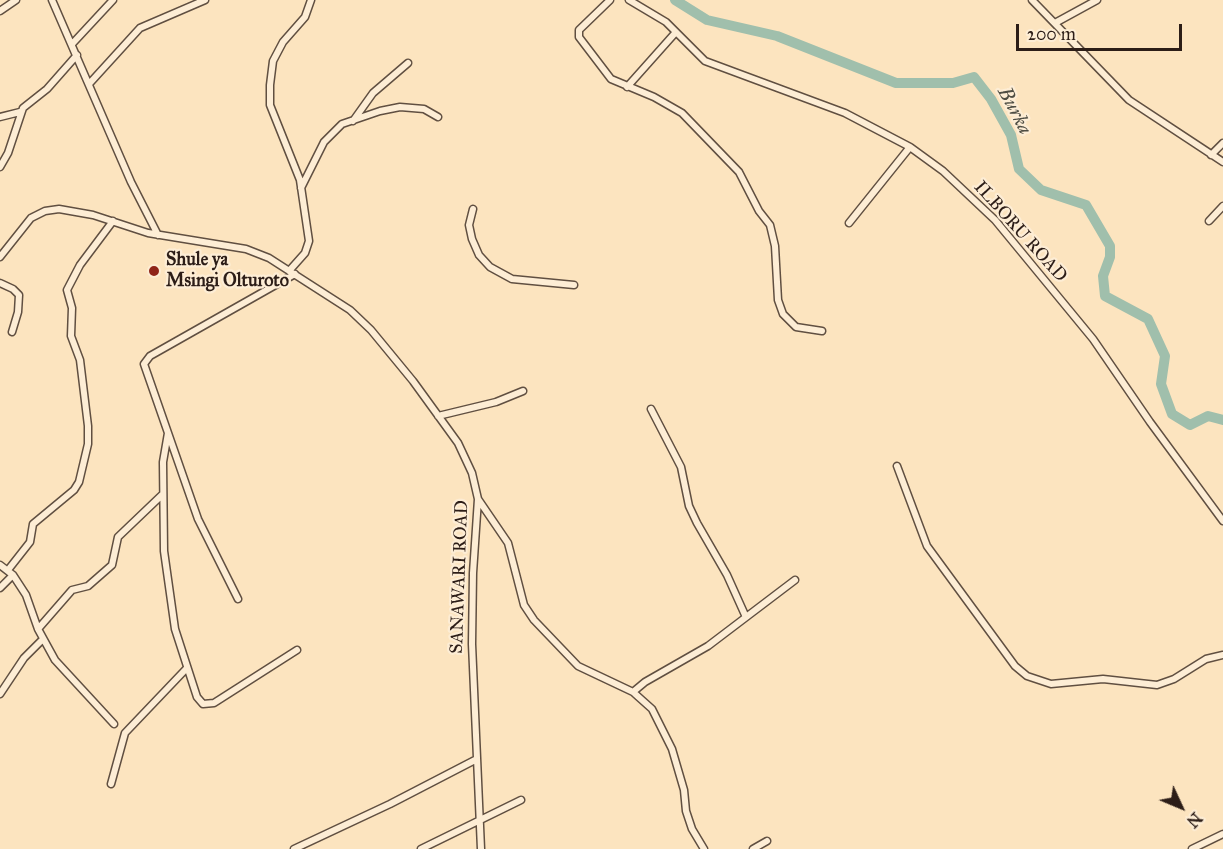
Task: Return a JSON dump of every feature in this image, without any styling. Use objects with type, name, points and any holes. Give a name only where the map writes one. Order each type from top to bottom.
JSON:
[{"type":"street","points":[[0,12],[16,0]]},
{"type":"street","points":[[52,0],[131,182],[158,235]]},
{"type":"street","points":[[73,44],[113,0]]},
{"type":"street","points":[[89,84],[140,28],[205,0]]},
{"type":"street","points":[[238,599],[198,519],[143,368],[146,361],[292,272],[305,253],[309,244],[300,180],[275,120],[269,95],[273,60],[283,42],[305,17],[311,0]]},
{"type":"street","points":[[610,0],[578,32],[611,79],[654,97],[682,113],[743,177],[759,211],[770,225],[775,246],[778,300],[783,314],[796,327],[822,331]]},
{"type":"street","name":"ILBORU ROAD","points":[[629,0],[660,17],[692,51],[711,64],[818,102],[910,147],[955,182],[1013,242],[1110,360],[1150,422],[1223,521]]},
{"type":"street","points":[[1032,0],[1138,107],[1223,162]]},
{"type":"street","points":[[1054,23],[1097,0]]},
{"type":"street","points":[[627,87],[675,32]]},
{"type":"street","points":[[0,117],[20,112],[47,89],[77,55]]},
{"type":"street","points":[[353,121],[378,88],[408,63]]},
{"type":"street","points":[[300,189],[324,142],[342,124],[400,107],[424,109],[438,117]]},
{"type":"street","points":[[0,167],[8,153],[20,112]]},
{"type":"street","points":[[1211,155],[1223,143]]},
{"type":"street","points":[[849,223],[910,147]]},
{"type":"street","points":[[1209,221],[1223,206]]},
{"type":"street","name":"SANAWARI ROAD","points":[[0,257],[32,218],[45,211],[65,209],[158,235],[246,249],[292,272],[338,302],[363,322],[413,381],[462,451],[478,499],[473,573],[475,760],[481,849]]},
{"type":"street","points":[[473,209],[469,225],[472,239],[478,255],[490,267],[512,279],[574,285]]},
{"type":"street","points":[[0,588],[30,542],[33,524],[74,490],[79,482],[88,444],[88,426],[80,360],[71,336],[72,308],[67,290],[80,265],[113,221]]},
{"type":"street","points":[[0,283],[14,289],[18,296],[18,312],[12,332]]},
{"type":"street","points":[[438,416],[496,402],[523,391]]},
{"type":"street","points":[[651,410],[681,467],[689,506],[696,523],[727,575],[745,615]]},
{"type":"street","points":[[168,433],[163,462],[164,551],[175,629],[196,698],[208,704],[228,695],[297,650]]},
{"type":"street","points":[[897,466],[927,546],[1015,666],[1027,676],[1051,684],[1102,679],[1157,685],[1174,679],[1206,659],[1223,655]]},
{"type":"street","points":[[38,630],[72,590],[88,586],[112,565],[118,537],[163,494]]},
{"type":"street","points":[[478,499],[508,543],[524,605],[534,620],[578,666],[633,692],[651,708],[667,736],[680,770],[686,811],[692,829],[704,849]]},
{"type":"street","points":[[0,565],[11,573],[26,595],[38,630],[62,669],[84,688],[114,724]]},
{"type":"street","points":[[633,692],[645,682],[708,645],[745,615],[764,605],[795,580]]},
{"type":"street","points":[[0,694],[24,658],[43,639]]},
{"type":"street","points":[[111,784],[125,733],[186,669]]},
{"type":"street","points":[[294,849],[390,804],[475,760]]},
{"type":"street","points":[[421,849],[520,800]]},
{"type":"street","points":[[1192,849],[1223,834]]},
{"type":"street","points":[[753,849],[767,841]]},
{"type":"waterway","name":"Burka","points":[[675,0],[707,20],[777,36],[896,83],[953,83],[974,77],[991,99],[1011,135],[1019,169],[1041,190],[1086,205],[1110,246],[1110,257],[1103,276],[1105,296],[1148,319],[1165,356],[1161,384],[1172,414],[1190,425],[1208,416],[1223,420]]},
{"type":"place","name":"Shule ya Msingi Olturoto","points":[[154,271]]}]
